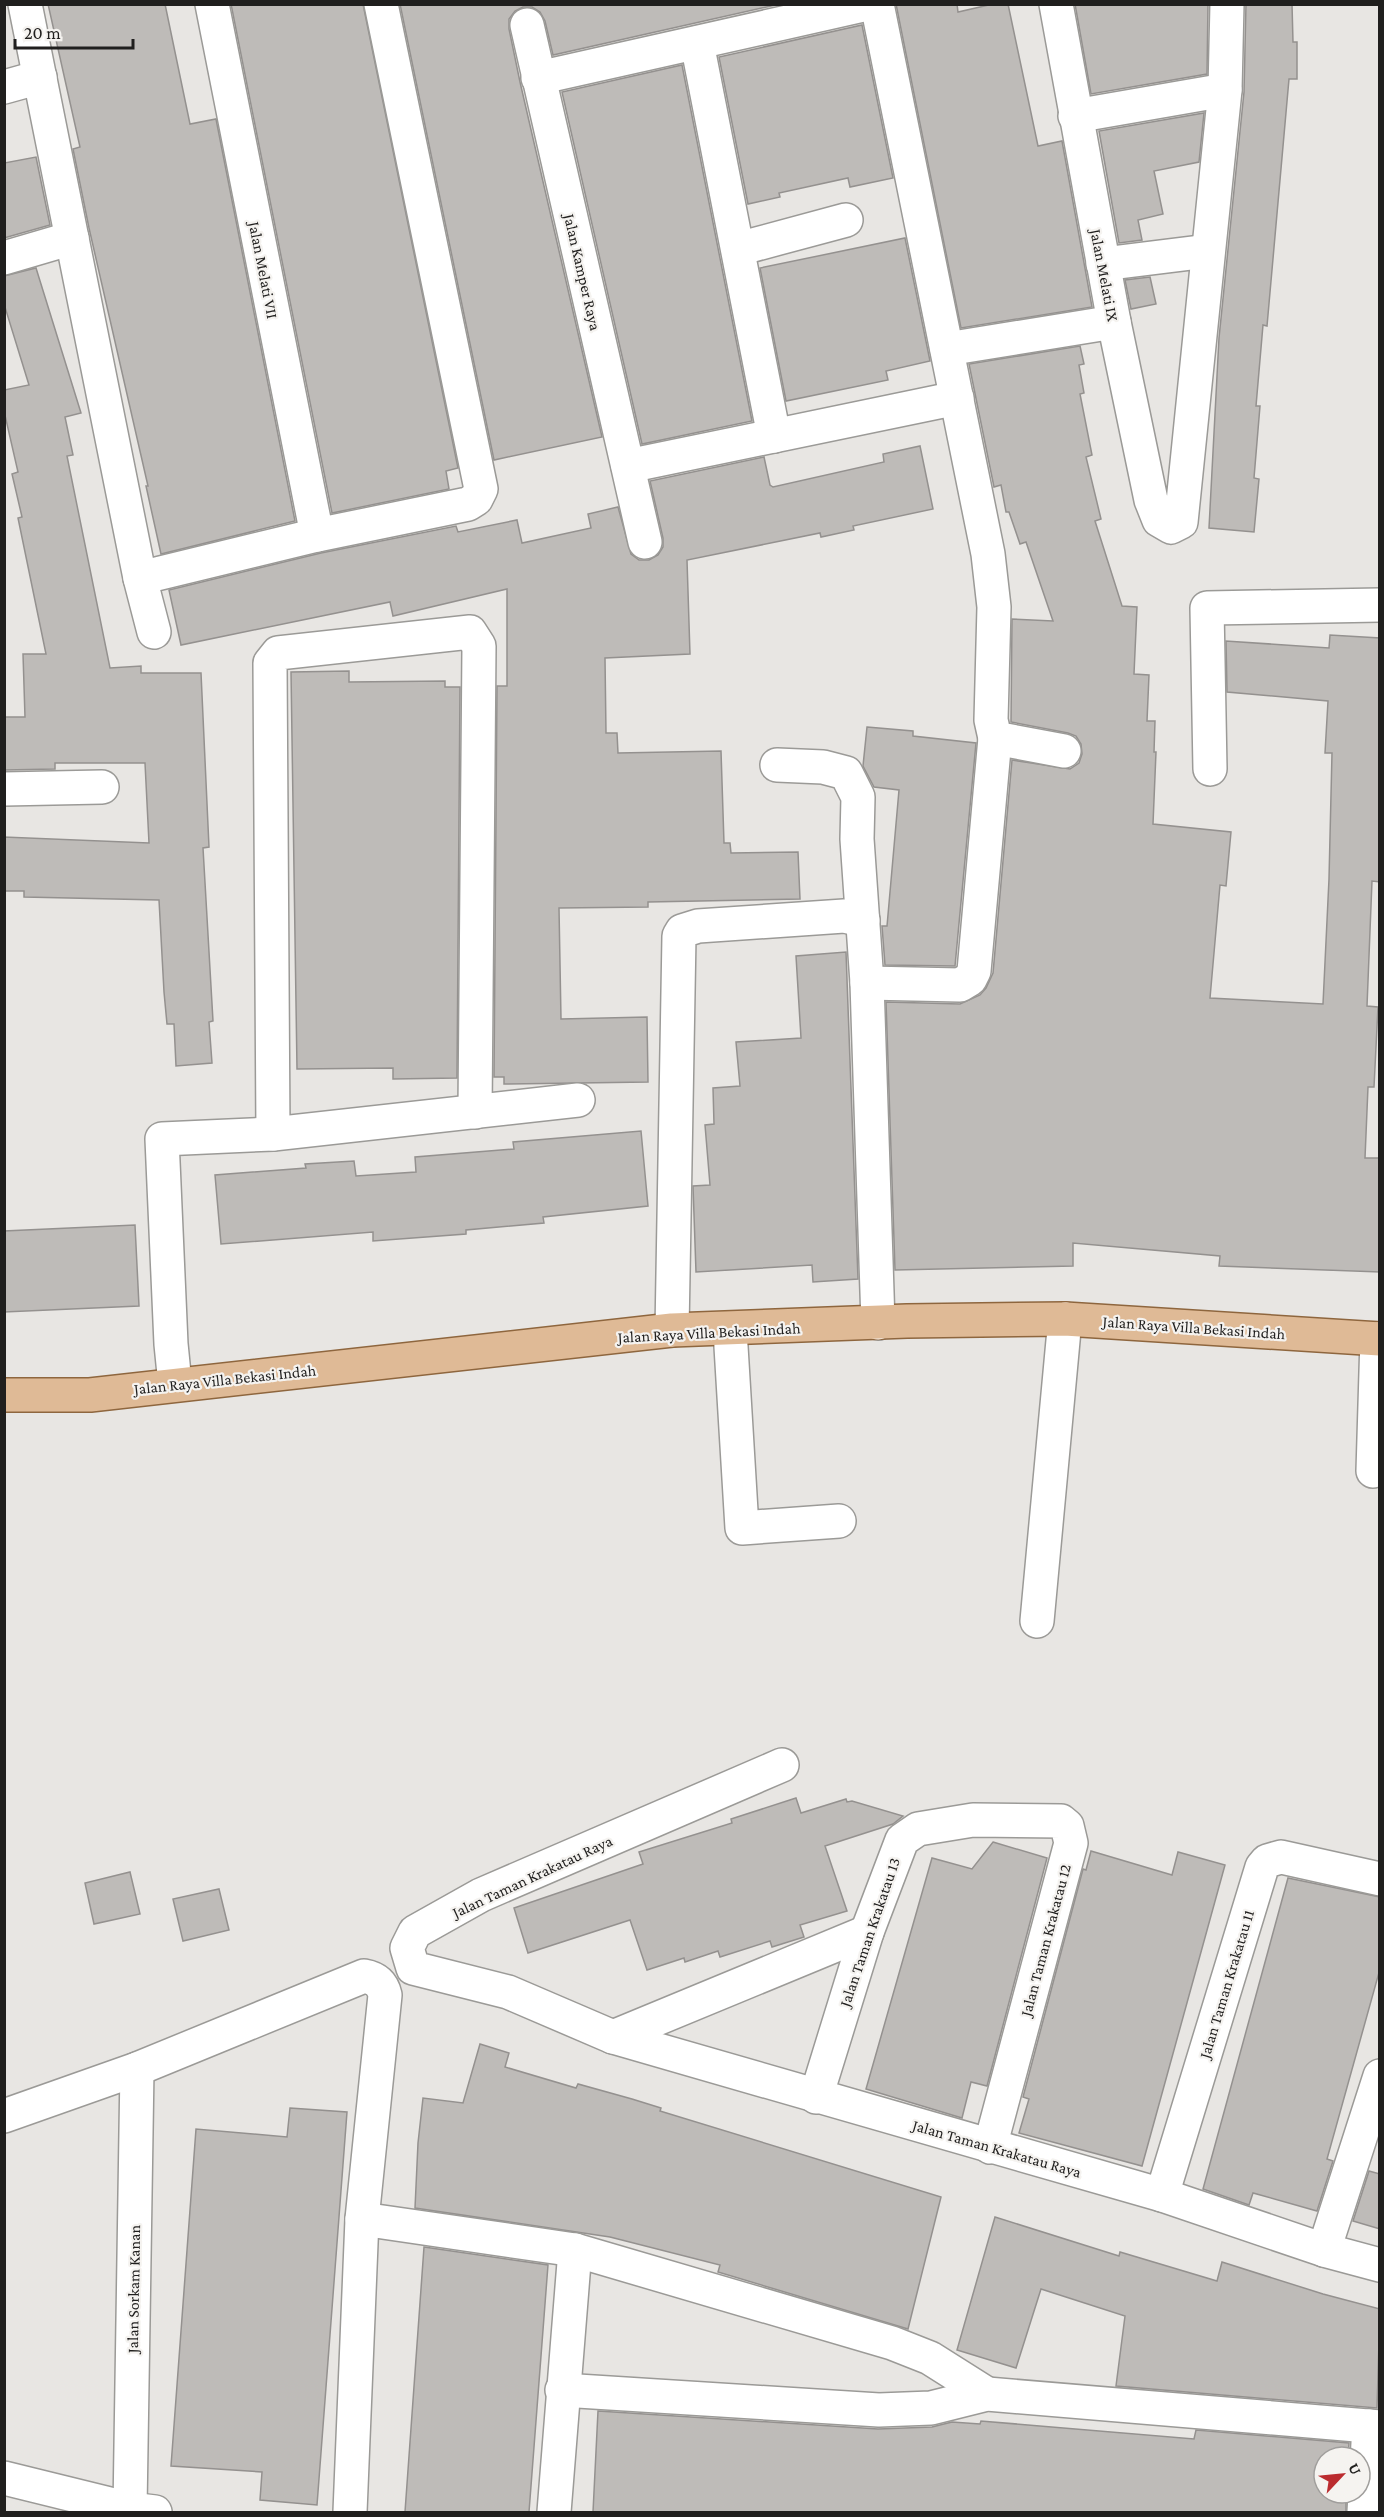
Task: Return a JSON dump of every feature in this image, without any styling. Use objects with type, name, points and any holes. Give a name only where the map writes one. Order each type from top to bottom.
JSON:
[{"type":"main road","name":"Jalan Raya Villa Bekasi Indah","points":[[4,1395],[90,1395],[672,1330],[1065,1319],[1378,1339]]},
{"type":"street","points":[[25,4],[140,578],[154,632]]},
{"type":"street","name":"Jalan Melati VII","points":[[212,4],[317,535]]},
{"type":"street","points":[[140,578],[317,535],[468,504],[476,500],[481,489],[381,4]]},
{"type":"street","points":[[538,78],[868,4]]},
{"type":"street","points":[[867,983],[960,986],[970,979],[974,971],[995,738],[991,720],[994,607],[989,564],[877,4]]},
{"type":"street","name":"Jalan Melati IX","points":[[1056,4],[1114,322],[1151,501],[1159,520],[1171,527],[1181,522],[1208,251]]},
{"type":"street","points":[[1103,264],[1208,251],[1225,90],[1227,4]]},
{"type":"street","name":"Jalan Kamper Raya","points":[[527,25],[645,542]]},
{"type":"street","points":[[697,43],[774,436]]},
{"type":"street","points":[[4,87],[40,77]]},
{"type":"street","points":[[1075,116],[1225,90]]},
{"type":"street","points":[[738,249],[846,220]]},
{"type":"street","points":[[4,258],[72,238]]},
{"type":"street","points":[[947,349],[1114,322]]},
{"type":"street","points":[[628,466],[957,398]]},
{"type":"street","points":[[1210,769],[1206,608],[1380,605]]},
{"type":"street","points":[[273,1134],[270,663],[278,652],[470,632],[479,646],[475,1112]]},
{"type":"street","points":[[995,738],[1064,751]]},
{"type":"street","points":[[777,765],[823,767],[846,773],[858,797],[856,839],[867,983],[878,1323]]},
{"type":"street","points":[[4,789],[102,787]]},
{"type":"street","points":[[672,1330],[679,936],[682,931],[698,926],[843,916],[863,920]]},
{"type":"street","points":[[175,1384],[171,1344],[162,1139],[273,1134],[578,1100]]},
{"type":"street","points":[[1037,1621],[1065,1319]]},
{"type":"street","points":[[730,1330],[742,1528],[839,1521]]},
{"type":"street","points":[[1373,1471],[1378,1339]]},
{"type":"street","name":"Jalan Taman Krakatau Raya","points":[[782,1765],[481,1895],[415,1932],[410,1939],[407,1957],[413,1968],[508,1992],[613,2037],[1162,2195],[1324,2250],[1380,2265]]},
{"type":"street","name":"Jalan Taman Krakatau 12","points":[[973,1820],[1052,1819],[1061,1821],[1070,1835],[1071,1843],[990,2146]]},
{"type":"street","name":"Jalan Taman Krakatau 13","points":[[816,2097],[867,1932],[902,1840],[918,1829],[973,1820]]},
{"type":"street","name":"Jalan Taman Krakatau 11","points":[[1162,2195],[1262,1867],[1267,1862],[1281,1857],[1367,1876]]},
{"type":"street","points":[[613,2037],[867,1932]]},
{"type":"street","points":[[4,2116],[137,2068],[364,1976],[373,1977],[380,1983],[385,1995],[362,2219],[350,2512]]},
{"type":"street","name":"Jalan Sorkam Kanan","points":[[137,2068],[142,2511]]},
{"type":"street","points":[[1324,2250],[1380,2076]]},
{"type":"street","points":[[362,2219],[575,2250],[892,2343],[930,2358],[987,2394]]},
{"type":"street","points":[[554,2512],[575,2250]]},
{"type":"street","points":[[562,2390],[879,2410],[931,2408],[987,2394],[1374,2426],[1364,2512]]},
{"type":"street","points":[[4,2478],[142,2511]]},
{"type":"building","points":[[48,4],[165,4],[190,124],[216,119],[295,521],[161,554],[146,486],[148,486],[89,228],[73,149],[80,147]]},
{"type":"building","points":[[231,4],[363,4],[458,468],[446,471],[449,489],[332,513]]},
{"type":"building","points":[[400,4],[780,4],[553,55],[545,21],[540,12],[532,7],[523,7],[515,11],[509,19],[520,82],[602,437],[494,460]]},
{"type":"building","points":[[896,4],[957,4],[958,12],[993,4],[1008,4],[1038,146],[1062,141],[1092,307],[961,328]]},
{"type":"building","points":[[1075,4],[1208,4],[1207,74],[1091,94]]},
{"type":"building","points":[[1246,4],[1292,4],[1293,42],[1297,42],[1297,79],[1289,79],[1267,326],[1263,325],[1256,406],[1260,406],[1254,478],[1259,479],[1254,532],[1209,528],[1219,338],[1244,92]]},
{"type":"building","points":[[862,25],[893,178],[850,187],[848,178],[779,193],[780,197],[748,204],[719,57]]},
{"type":"building","points":[[682,65],[752,421],[642,444],[562,92]]},
{"type":"building","points":[[1204,113],[1199,162],[1154,171],[1163,214],[1138,220],[1142,240],[1119,243],[1099,131]]},
{"type":"building","points":[[36,157],[50,225],[4,238],[4,163]]},
{"type":"building","points":[[905,238],[930,361],[886,371],[888,380],[786,401],[760,268]]},
{"type":"building","points":[[36,268],[81,413],[65,417],[73,455],[67,456],[110,668],[141,666],[141,673],[201,673],[209,847],[203,848],[213,1021],[209,1022],[212,1063],[176,1066],[174,1024],[167,1024],[159,900],[24,897],[24,891],[4,891],[4,837],[149,843],[145,763],[55,763],[55,769],[4,770],[4,717],[25,717],[23,654],[46,654],[18,518],[22,517],[12,474],[18,472],[4,411],[4,390],[29,385],[4,304],[4,276]]},
{"type":"building","points":[[1150,277],[1156,304],[1131,309],[1125,280]]},
{"type":"building","points":[[1080,346],[1084,364],[1079,365],[1084,393],[1080,394],[1092,455],[1086,457],[1101,519],[1095,521],[1122,606],[1137,607],[1134,674],[1149,675],[1147,721],[1155,721],[1154,752],[1156,752],[1153,824],[1231,832],[1226,886],[1220,885],[1210,998],[1323,1004],[1329,879],[1332,753],[1325,753],[1328,701],[1227,692],[1226,641],[1329,648],[1330,635],[1380,638],[1380,882],[1372,881],[1367,1006],[1378,1007],[1374,1087],[1368,1087],[1365,1158],[1380,1158],[1380,1272],[1219,1266],[1220,1256],[1073,1243],[1073,1266],[895,1270],[886,1002],[960,1004],[980,995],[986,988],[993,973],[1012,760],[1070,769],[1079,763],[1082,754],[1081,744],[1076,736],[1011,722],[1012,619],[1053,621],[1026,542],[1020,544],[1009,512],[1006,512],[1001,485],[994,487],[969,364]]},
{"type":"building","points":[[920,446],[933,509],[853,526],[854,530],[821,537],[820,533],[687,560],[690,654],[605,658],[606,733],[617,733],[618,753],[721,751],[724,843],[730,843],[731,853],[798,852],[800,899],[648,902],[648,907],[559,908],[561,1019],[647,1017],[648,1082],[504,1084],[504,1077],[494,1077],[497,686],[507,686],[507,589],[393,616],[390,602],[181,645],[169,590],[321,553],[456,526],[458,532],[517,520],[522,543],[591,528],[588,514],[618,507],[631,554],[639,560],[649,560],[658,555],[663,547],[650,481],[764,457],[770,485],[773,487],[884,462],[883,454]]},
{"type":"building","points":[[349,671],[349,682],[445,681],[445,687],[460,687],[457,1078],[393,1079],[393,1068],[297,1069],[291,672]]},
{"type":"building","points":[[867,727],[913,731],[913,736],[976,743],[955,966],[885,965],[882,926],[887,926],[899,790],[874,787],[863,766]]},
{"type":"building","points":[[846,952],[858,1279],[813,1282],[812,1265],[696,1272],[693,1186],[710,1185],[705,1125],[714,1124],[713,1088],[740,1086],[736,1042],[801,1038],[796,956]]},
{"type":"building","points":[[641,1131],[648,1206],[543,1217],[544,1223],[466,1230],[466,1234],[373,1241],[373,1232],[221,1244],[215,1175],[306,1168],[305,1164],[354,1161],[356,1176],[416,1172],[415,1157],[514,1149],[513,1142]]},
{"type":"building","points":[[135,1225],[139,1306],[4,1312],[4,1231]]},
{"type":"building","points":[[796,1798],[801,1813],[846,1799],[847,1802],[852,1801],[903,1816],[893,1824],[825,1846],[847,1911],[800,1925],[804,1937],[772,1947],[770,1941],[720,1957],[718,1951],[685,1962],[684,1958],[647,1970],[630,1920],[528,1953],[514,1908],[643,1864],[639,1852],[732,1823],[731,1819]]},
{"type":"building","points":[[993,1842],[1047,1858],[987,2086],[971,2082],[962,2118],[866,2089],[932,1858],[972,1869]]},
{"type":"building","points":[[1091,1851],[1172,1875],[1178,1852],[1225,1865],[1142,2166],[1019,2133],[1029,2099],[1023,2097],[1083,1869],[1086,1870]]},
{"type":"building","points":[[130,1872],[140,1914],[94,1924],[85,1883]]},
{"type":"building","points":[[1288,1878],[1380,1897],[1380,1969],[1327,2159],[1333,2161],[1317,2211],[1253,2193],[1249,2205],[1203,2189]]},
{"type":"building","points":[[219,1889],[229,1930],[183,1941],[173,1899]]},
{"type":"building","points":[[480,2044],[509,2053],[505,2067],[576,2088],[578,2084],[632,2099],[661,2108],[660,2111],[941,2197],[908,2329],[718,2272],[720,2265],[610,2237],[415,2208],[423,2098],[463,2103]]},
{"type":"building","points":[[290,2108],[347,2112],[317,2505],[260,2500],[262,2472],[171,2466],[196,2129],[287,2137]]},
{"type":"building","points":[[1369,2171],[1380,2174],[1380,2229],[1353,2221]]},
{"type":"building","points":[[995,2217],[1119,2256],[1120,2252],[1217,2281],[1222,2262],[1323,2294],[1380,2309],[1377,2408],[1116,2386],[1125,2316],[1041,2289],[1016,2368],[957,2350]]},
{"type":"building","points":[[424,2247],[548,2265],[529,2512],[405,2512]]},
{"type":"building","points":[[598,2411],[878,2429],[932,2427],[952,2422],[980,2424],[981,2421],[1194,2439],[1196,2430],[1349,2443],[1349,2445],[1312,2445],[1312,2505],[1346,2505],[1346,2512],[593,2512]]}]
